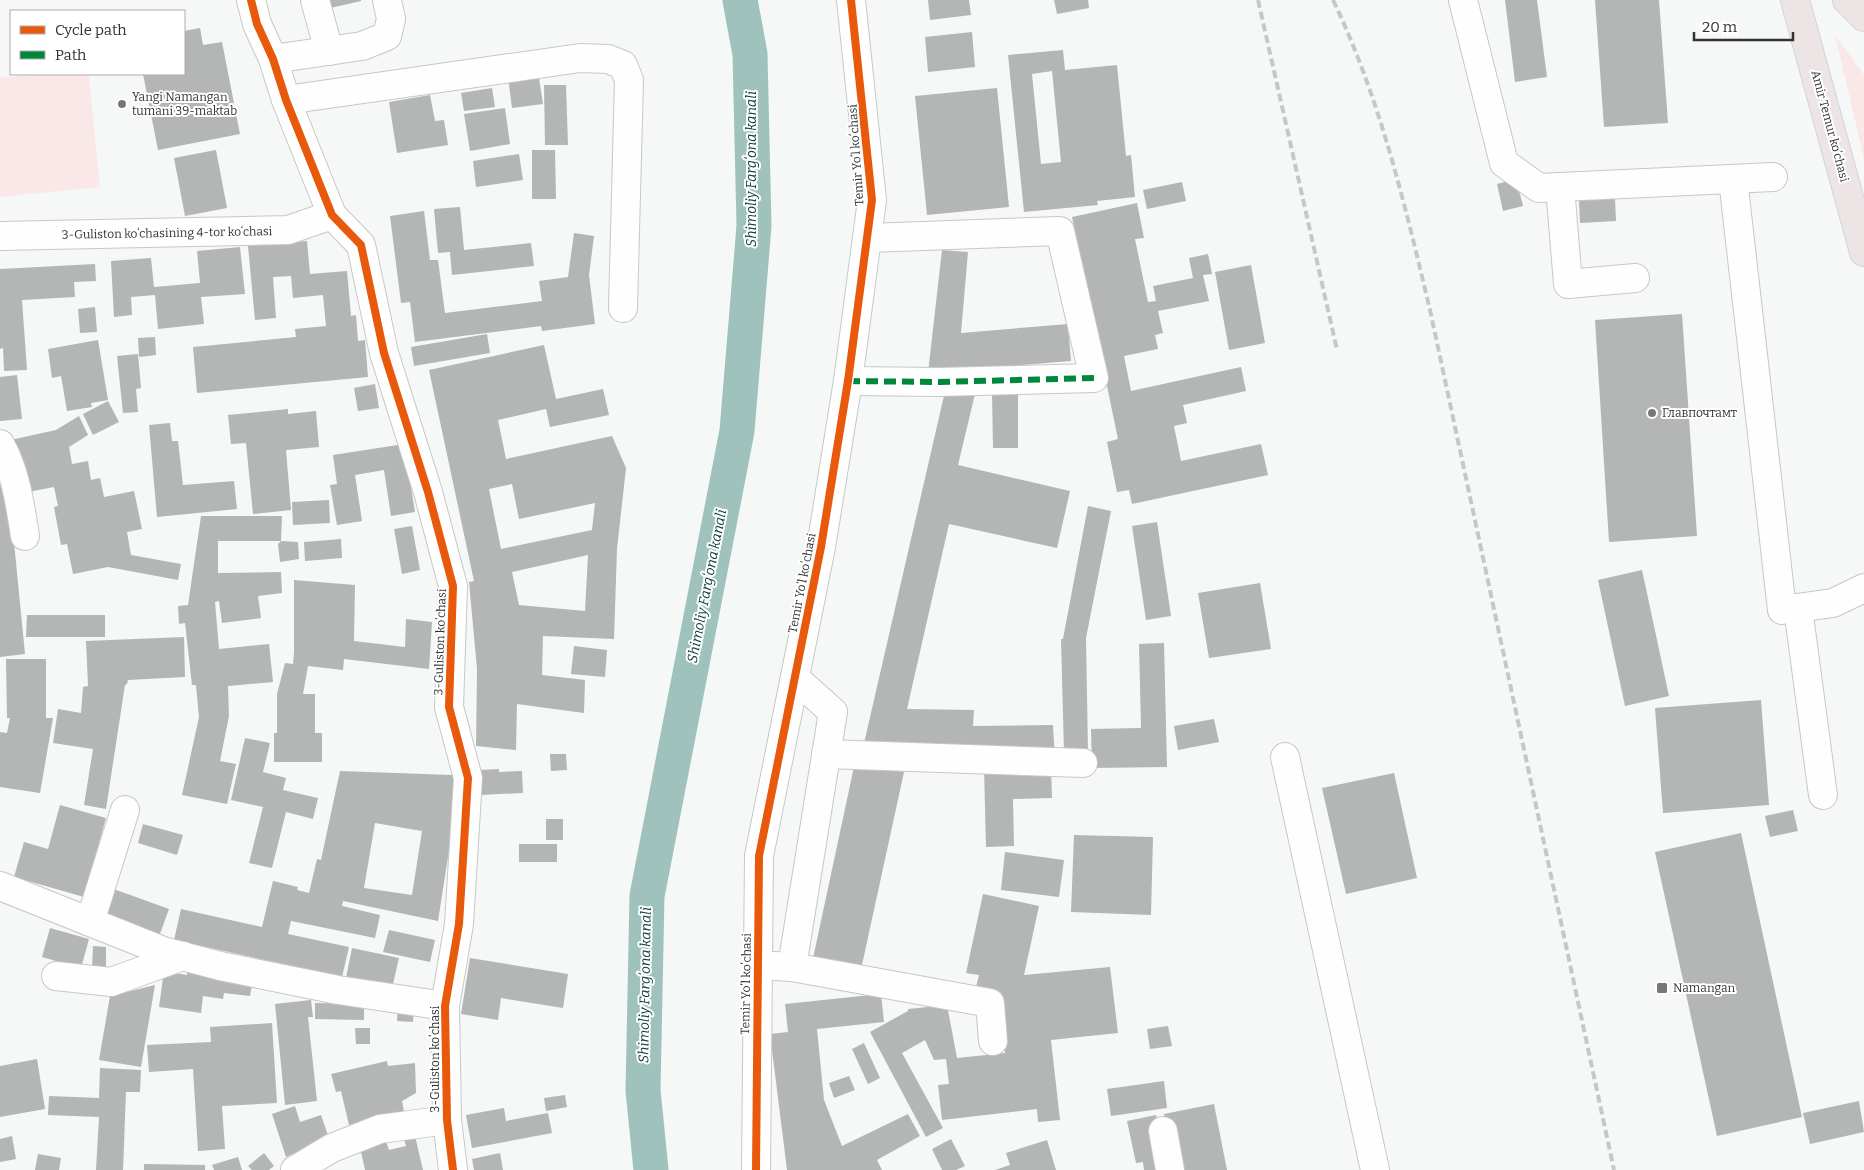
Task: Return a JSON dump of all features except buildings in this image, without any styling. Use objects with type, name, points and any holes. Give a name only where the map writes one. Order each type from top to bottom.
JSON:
[{"type":"main road","name":"Amir Temur koʻchasi","points":[[1795,0],[1864,252]]},
{"type":"main road","points":[[1847,0],[1864,17]]},
{"type":"street","points":[[251,0],[257,24],[273,60],[286,100],[332,215]]},
{"type":"street","points":[[315,0],[329,51]]},
{"type":"street","points":[[273,60],[362,46],[387,36],[391,19],[387,0]]},
{"type":"street","name":"Temir Yoʻl koʻchasi","points":[[756,1170],[759,856],[821,547],[848,381],[872,200],[851,0]]},
{"type":"street","points":[[1463,0],[1504,163],[1539,188],[1773,177]]},
{"type":"street","points":[[286,100],[580,58],[608,59],[623,65],[629,80],[623,308]]},
{"type":"street","points":[[1733,179],[1782,610],[1834,603],[1864,588]]},
{"type":"street","points":[[1560,187],[1568,284],[1636,278]]},
{"type":"street","name":"3-Guliston koʻchasining 4-tor koʻchasi","points":[[0,236],[288,230],[332,215]]},
{"type":"street","name":"3-Guliston koʻchasi","points":[[332,215],[361,245],[384,353],[428,492],[453,586],[449,707],[468,778],[459,924],[445,1006],[447,1120],[453,1170]]},
{"type":"street","points":[[848,381],[939,382],[1094,378],[1060,231],[868,238]]},
{"type":"street","points":[[0,444],[6,455],[18,492],[25,536]]},
{"type":"street","points":[[1798,608],[1823,795]]},
{"type":"street","points":[[792,967],[833,712],[795,678]]},
{"type":"street","points":[[826,754],[1083,763]]},
{"type":"street","points":[[1285,757],[1375,1170]]},
{"type":"street","points":[[90,922],[125,810]]},
{"type":"street","points":[[0,886],[163,951],[220,966],[338,990],[445,1006]]},
{"type":"street","points":[[56,976],[111,982],[183,956]]},
{"type":"street","points":[[758,965],[792,967],[990,1003],[993,1041]]},
{"type":"street","points":[[295,1170],[332,1148],[380,1129],[447,1120]]},
{"type":"street","points":[[1163,1131],[1170,1170]]},
{"type":"shaded area","points":[[1835,35],[1864,75],[1864,159]]},
{"type":"shaded area","points":[[32,75],[89,75],[100,187],[0,197],[0,78]]},
{"type":"waterway","name":"Shimoliy Fargʻona kanali","points":[[651,1170],[643,1090],[647,896],[737,431],[754,226],[750,54],[740,0]]},
{"type":"railway","points":[[1258,0],[1337,350]]},
{"type":"railway","points":[[1333,0],[1350,37],[1378,113],[1421,271],[1614,1170]]},
{"type":"marked path","points":[[848,381],[939,382],[1094,378]]},
{"type":"cycle path","points":[[251,0],[257,24],[273,59],[286,100],[332,215],[361,245],[384,353],[428,492],[453,586],[449,707],[468,778],[459,924],[445,1006],[447,1120],[453,1170]]},
{"type":"cycle path","points":[[756,1170],[759,856],[821,547],[848,381],[872,200],[851,0]]},
{"type":"place","name":"Yangi Namangan tumani 39-maktab","points":[[122,104]]},
{"type":"place","name":"Главпочтамт","points":[[1652,413]]},
{"type":"place","name":"Namangan","points":[[1662,988]]}]
